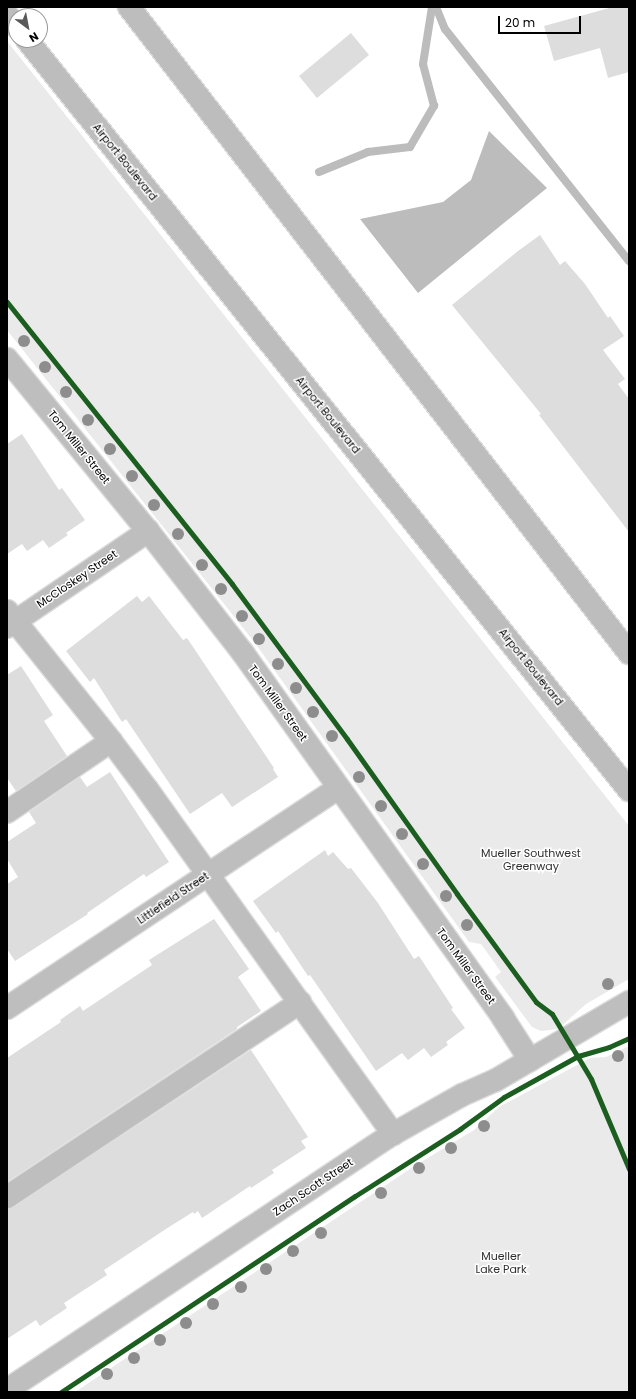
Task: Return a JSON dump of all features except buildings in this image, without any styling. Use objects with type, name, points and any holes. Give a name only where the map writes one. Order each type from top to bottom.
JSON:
[{"type":"main road","points":[[129,7],[629,654]]},
{"type":"main road","name":"Airport Boulevard","points":[[33,48],[629,790]]},
{"type":"street","name":"Tom Miller Street","points":[[7,360],[148,531],[243,654],[503,1018],[530,1060]]},
{"type":"street","name":"McCloskey Street","points":[[10,620],[148,531]]},
{"type":"street","points":[[10,620],[111,741],[300,1002],[393,1134]]},
{"type":"street","points":[[7,812],[111,741]]},
{"type":"street","name":"Littlefield Street","points":[[7,1008],[338,788]]},
{"type":"street","points":[[7,1197],[300,1002]]},
{"type":"street","name":"Zach Scott Street","points":[[7,1390],[393,1134],[462,1095],[496,1080],[629,1002]]},
{"type":"green space","name":"Mueller Southwest Greenway","points":[[7,41],[8,48],[13,48],[629,826],[629,979],[586,1004],[558,1029],[541,1031],[532,1027],[495,977],[501,972],[481,944],[469,942],[255,643],[7,330]]},
{"type":"green space","name":"Mueller Lake Park","points":[[629,1046],[629,1392],[75,1392],[416,1165],[474,1130],[499,1107],[590,1058],[606,1057]]},
{"type":"shaded area","points":[[489,131],[547,188],[418,293],[360,219],[443,202],[471,180]]},
{"type":"waterway","points":[[319,172],[368,152],[410,147],[434,106],[423,64],[432,7]]},
{"type":"waterway","points":[[436,7],[445,29],[629,261]]},
{"type":"cycle path","points":[[7,302],[232,584],[347,739],[536,1002],[552,1014],[591,1079],[629,1169]]},
{"type":"cycle path","points":[[61,1392],[355,1196],[460,1129],[504,1097],[578,1056],[609,1047],[629,1038]]}]
